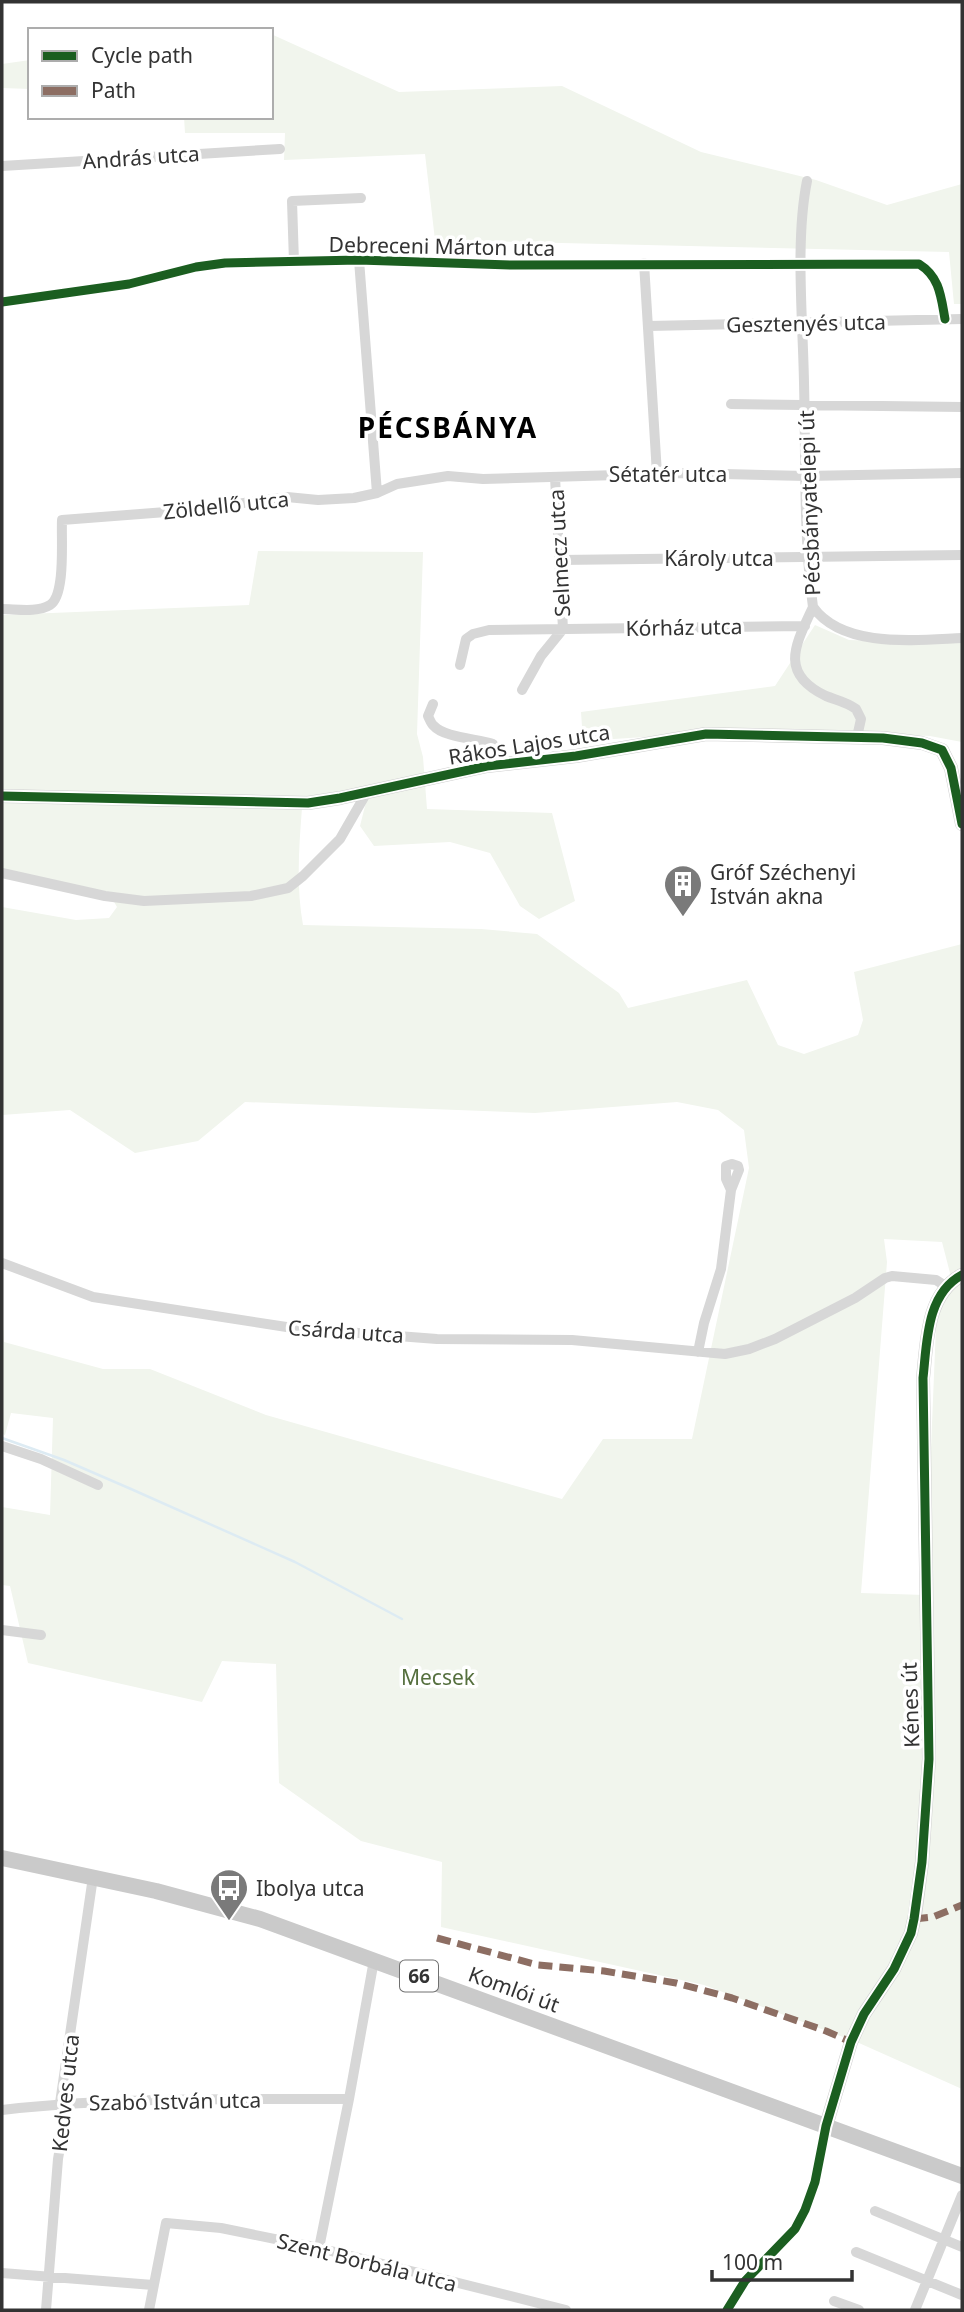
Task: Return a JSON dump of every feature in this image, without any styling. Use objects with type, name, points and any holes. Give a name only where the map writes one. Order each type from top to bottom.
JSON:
[{"type":"main road","name":"Komlói út","points":[[2,1858],[219,1907],[273,1923],[962,2176]]},
{"type":"street","name":"András utca","points":[[2,166],[279,149]]},
{"type":"street","name":"Pécsbányatelepi út","points":[[807,181],[803,202],[802,264],[806,477],[813,607],[821,618],[841,631],[866,637],[903,640],[962,638]]},
{"type":"street","points":[[294,262],[292,201],[361,198]]},
{"type":"street","name":"Debreceni Márton utca","points":[[2,302],[152,280],[196,267],[225,263],[359,260],[510,265],[919,264],[928,269],[938,284],[945,319]]},
{"type":"street","points":[[359,260],[377,493]]},
{"type":"street","points":[[644,263],[657,474]]},
{"type":"street","name":"Gesztenyés utca","points":[[649,326],[962,319]]},
{"type":"street","points":[[731,404],[962,407]]},
{"type":"street","name":"Sétatér utca","points":[[377,493],[397,484],[448,476],[482,479],[657,474],[806,477],[962,473]]},
{"type":"street","name":"Selmecz utca","points":[[522,690],[541,656],[563,629],[555,477]]},
{"type":"street","name":"Zöldellő utca","points":[[2,609],[30,610],[48,606],[55,601],[61,572],[62,520],[192,510],[287,496],[318,500],[354,498],[377,493]]},
{"type":"street","name":"Károly utca","points":[[560,560],[962,555]]},
{"type":"street","points":[[813,607],[794,650],[793,660],[804,682],[856,709],[861,719],[857,737]]},
{"type":"street","name":"Kórház utca","points":[[563,629],[805,626]]},
{"type":"street","name":"Selmecz utca","points":[[460,665],[466,639],[473,634],[489,631],[563,629]]},
{"type":"street","points":[[433,704],[428,716],[434,728],[448,734],[493,744],[497,765]]},
{"type":"street","name":"Rákos Lajos utca","points":[[2,796],[310,803],[497,765],[576,756],[706,734],[857,737],[910,741],[942,750],[951,768],[962,824]]},
{"type":"street","points":[[2,873],[105,896],[144,901],[251,896],[288,888],[340,839],[367,792]]},
{"type":"street","points":[[698,1352],[720,1269],[731,1190]]},
{"type":"street","name":"Csárda utca","points":[[2,1263],[93,1297],[292,1328],[437,1339],[572,1340],[726,1354],[775,1339],[855,1298],[884,1278],[892,1276],[936,1280],[947,1287]]},
{"type":"street","name":"Kénes út","points":[[826,2126],[853,2038],[864,2014],[894,1969],[911,1933],[915,1915],[922,1862],[929,1759],[923,1378],[933,1314],[940,1296],[962,1275]]},
{"type":"street","points":[[2,1446],[97,1485]]},
{"type":"street","points":[[2,1630],[41,1635]]},
{"type":"street","name":"Kedves utca","points":[[46,2310],[58,2159],[65,2119],[60,2103],[93,1877]]},
{"type":"street","points":[[319,2248],[374,1960]]},
{"type":"street","name":"Szabó István utca","points":[[2,2110],[60,2103],[174,2099],[349,2099]]},
{"type":"street","points":[[727,2310],[745,2281],[771,2255],[800,2219],[815,2182],[826,2126]]},
{"type":"street","points":[[915,2310],[962,2195]]},
{"type":"street","points":[[875,2211],[962,2247]]},
{"type":"street","name":"Szent Borbála utca","points":[[153,2285],[166,2223],[221,2228],[319,2248],[566,2310]]},
{"type":"street","points":[[856,2252],[962,2295]]},
{"type":"street","points":[[2,2273],[153,2285],[149,2310]]},
{"type":"street","points":[[834,2301],[859,2310]]},
{"type":"green space","points":[[273,35],[399,92],[562,86],[701,152],[816,180],[887,205],[962,184],[962,304],[954,304],[949,252],[435,240],[425,154],[284,160],[285,133],[185,133],[184,119],[273,119]]},
{"type":"green space","points":[[28,60],[28,89],[2,88],[2,64]]},
{"type":"green space","name":"Mecsek","points":[[258,551],[423,552],[417,734],[423,757],[427,809],[552,813],[575,901],[539,919],[520,906],[490,853],[450,842],[374,846],[360,826],[367,798],[302,808],[299,881],[303,925],[481,929],[537,934],[619,993],[628,1008],[747,980],[778,1045],[804,1054],[858,1035],[863,1020],[854,972],[962,944],[962,2089],[859,2043],[704,1985],[441,1927],[442,1862],[361,1841],[279,1783],[276,1664],[222,1661],[202,1702],[28,1663],[10,1586],[2,1585],[2,1507],[50,1515],[53,1418],[11,1413],[5,1435],[2,1434],[2,1305],[4,1342],[103,1369],[150,1369],[266,1415],[562,1499],[603,1439],[692,1439],[749,1168],[744,1130],[718,1110],[677,1102],[535,1113],[245,1102],[198,1141],[135,1153],[70,1110],[2,1115],[2,907],[76,920],[109,918],[117,907],[109,893],[2,869],[2,615],[249,605]],"holes":[[[884,1239],[942,1242],[950,1273],[936,1326],[925,1595],[861,1593],[887,1262]]]},
{"type":"green space","points":[[815,625],[849,640],[943,643],[962,640],[962,742],[930,736],[768,729],[583,741],[581,712],[775,686]]},
{"type":"waterway","points":[[2,1438],[64,1460],[295,1562],[402,1619]]},
{"type":"marked path","points":[[914,1919],[933,1917],[962,1905]]},
{"type":"marked path","points":[[437,1938],[538,1965],[604,1971],[676,1983],[732,1998],[851,2042]]},
{"type":"cycle path","points":[[2,302],[129,284],[196,267],[225,263],[359,260],[510,265],[919,264],[935,281],[941,295],[945,319]]},
{"type":"cycle path","points":[[2,796],[308,803],[487,766],[576,756],[706,734],[883,738],[922,743],[942,750],[951,768],[962,824]]},
{"type":"cycle path","points":[[727,2310],[745,2281],[795,2229],[805,2210],[815,2182],[826,2126],[851,2042],[864,2014],[894,1969],[911,1933],[922,1862],[929,1759],[923,1378],[930,1320],[941,1294],[950,1283],[962,1275]]},
{"type":"place","name":"Gróf Széchenyi István akna","points":[[683,918]]},
{"type":"place","name":"Ibolya utca","points":[[229,1922]]},
{"type":"district","name":"PÉCSBÁNYA","points":[[448,427]]}]
